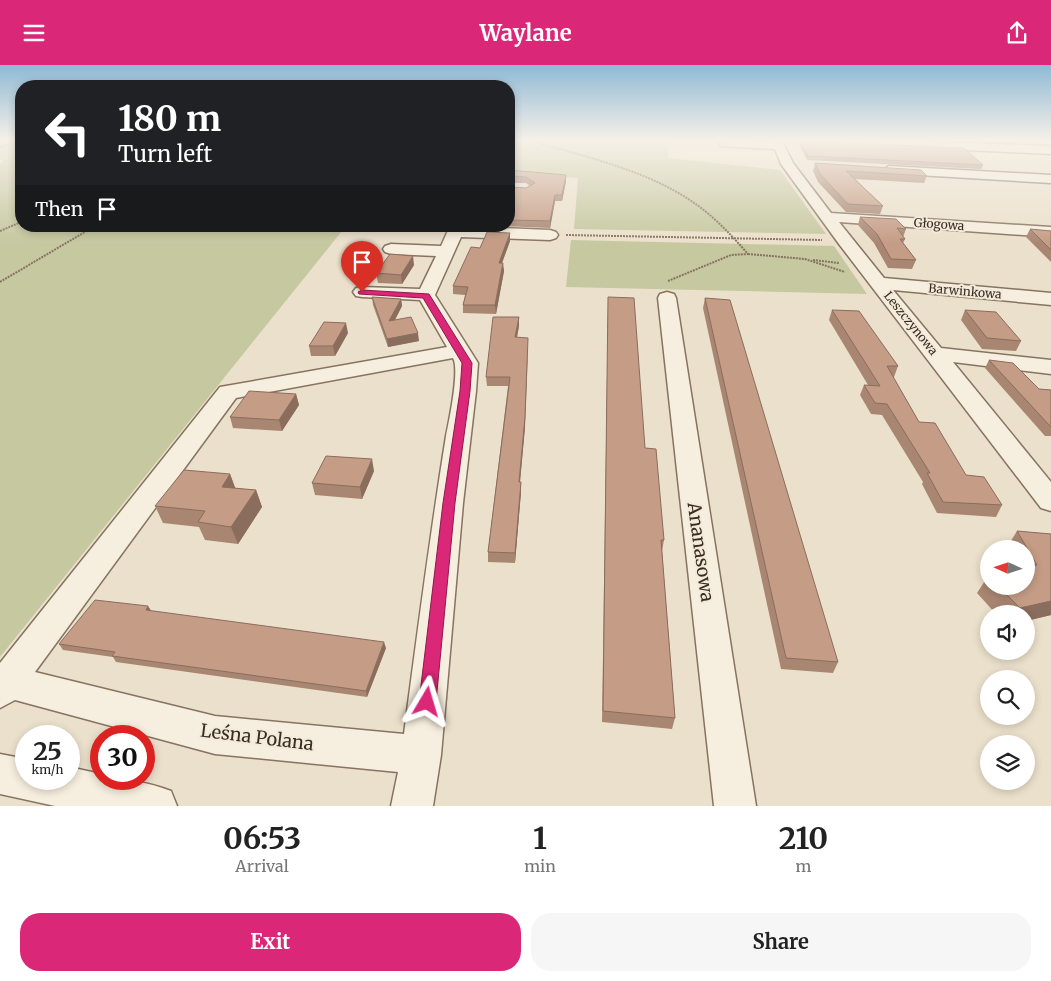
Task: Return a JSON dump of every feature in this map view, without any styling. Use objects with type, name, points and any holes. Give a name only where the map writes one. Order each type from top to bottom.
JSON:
[{"type":"street","name":"Leszczynowa","points":[[803,176],[827,217],[845,241],[1051,501]]},
{"type":"street","points":[[991,176],[1051,179]]},
{"type":"street","name":"Głogowa","points":[[827,217],[1051,232]]},
{"type":"street","points":[[391,249],[453,236],[550,235]]},
{"type":"street","points":[[426,295],[453,236]]},
{"type":"street","name":"Barwinkowa","points":[[879,283],[1051,299]]},
{"type":"street","points":[[362,292],[426,295]]},
{"type":"street","points":[[412,806],[421,755],[449,503],[465,391],[467,363],[458,351],[426,295]]},
{"type":"street","name":"Ananasowa","points":[[667,299],[735,806]]},
{"type":"street","points":[[4,687],[228,392],[458,351]]},
{"type":"street","points":[[936,354],[1051,367]]},
{"type":"street","name":"Leśna Polana","points":[[4,687],[215,735],[421,755]]},
{"type":"street","points":[[0,774],[156,806]]},
{"type":"path","points":[[643,176],[690,200],[737,239],[748,254]]},
{"type":"path","points":[[0,231],[15,225]]},
{"type":"path","points":[[0,282],[85,232]]},
{"type":"path","points":[[550,235],[845,241]]},
{"type":"path","points":[[667,299],[665,282],[731,255],[748,254],[865,266]]},
{"type":"path","points":[[805,259],[879,283]]},
{"type":"green space","points":[[0,176],[15,176],[15,232],[341,232],[0,657]]},
{"type":"green space","points":[[536,176],[784,176],[826,234],[574,229],[578,178]]},
{"type":"green space","points":[[571,240],[834,246],[867,294],[566,287]]},
{"type":"building","points":[[515,176],[566,176],[562,195],[555,195],[550,221],[515,220],[515,187],[526,188],[535,183],[526,177]]},
{"type":"building","points":[[821,176],[851,176],[883,206],[848,204]]},
{"type":"building","points":[[860,217],[896,219],[906,229],[897,228],[905,239],[900,239],[916,260],[891,259],[877,234]]},
{"type":"building","points":[[1030,229],[1051,231],[1051,250]]},
{"type":"building","points":[[487,232],[510,233],[499,263],[503,263],[495,305],[463,305],[468,287],[453,286],[471,247],[480,248]]},
{"type":"building","points":[[390,254],[413,256],[401,275],[376,273]]},
{"type":"building","points":[[372,297],[401,299],[389,321],[411,317],[418,333],[387,339]]},
{"type":"building","points":[[608,297],[634,298],[645,448],[656,449],[664,540],[661,540],[675,718],[603,711]]},
{"type":"building","points":[[705,298],[730,300],[838,662],[786,658]]},
{"type":"building","points":[[832,310],[859,311],[898,366],[887,366],[919,422],[935,423],[966,475],[984,477],[1002,505],[943,502],[927,473],[930,473],[887,404],[875,403],[864,385],[880,386]]},
{"type":"building","points":[[965,310],[996,312],[1021,341],[987,338]]},
{"type":"building","points":[[493,317],[519,317],[515,337],[528,338],[525,417],[515,553],[488,552],[510,377],[486,377]]},
{"type":"building","points":[[324,322],[346,323],[333,346],[309,346]]},
{"type":"building","points":[[989,360],[1013,363],[1039,389],[1051,390],[1051,427]]},
{"type":"building","points":[[249,391],[296,394],[279,420],[230,417]]},
{"type":"building","points":[[326,456],[372,459],[360,487],[312,483]]},
{"type":"building","points":[[184,470],[230,474],[222,487],[256,490],[231,527],[198,522],[205,511],[155,506]]},
{"type":"building","points":[[1017,531],[1051,534],[1051,601],[1033,605],[1017,605],[1007,595],[1035,595],[1035,565],[1037,565],[1035,562],[1035,540],[1022,540]]},
{"type":"building","points":[[95,600],[148,606],[146,610],[384,642],[366,691],[112,656],[115,652],[59,644]]},
{"type":"route","points":[[362,292],[426,295],[458,351],[467,363],[427,702]]}]
